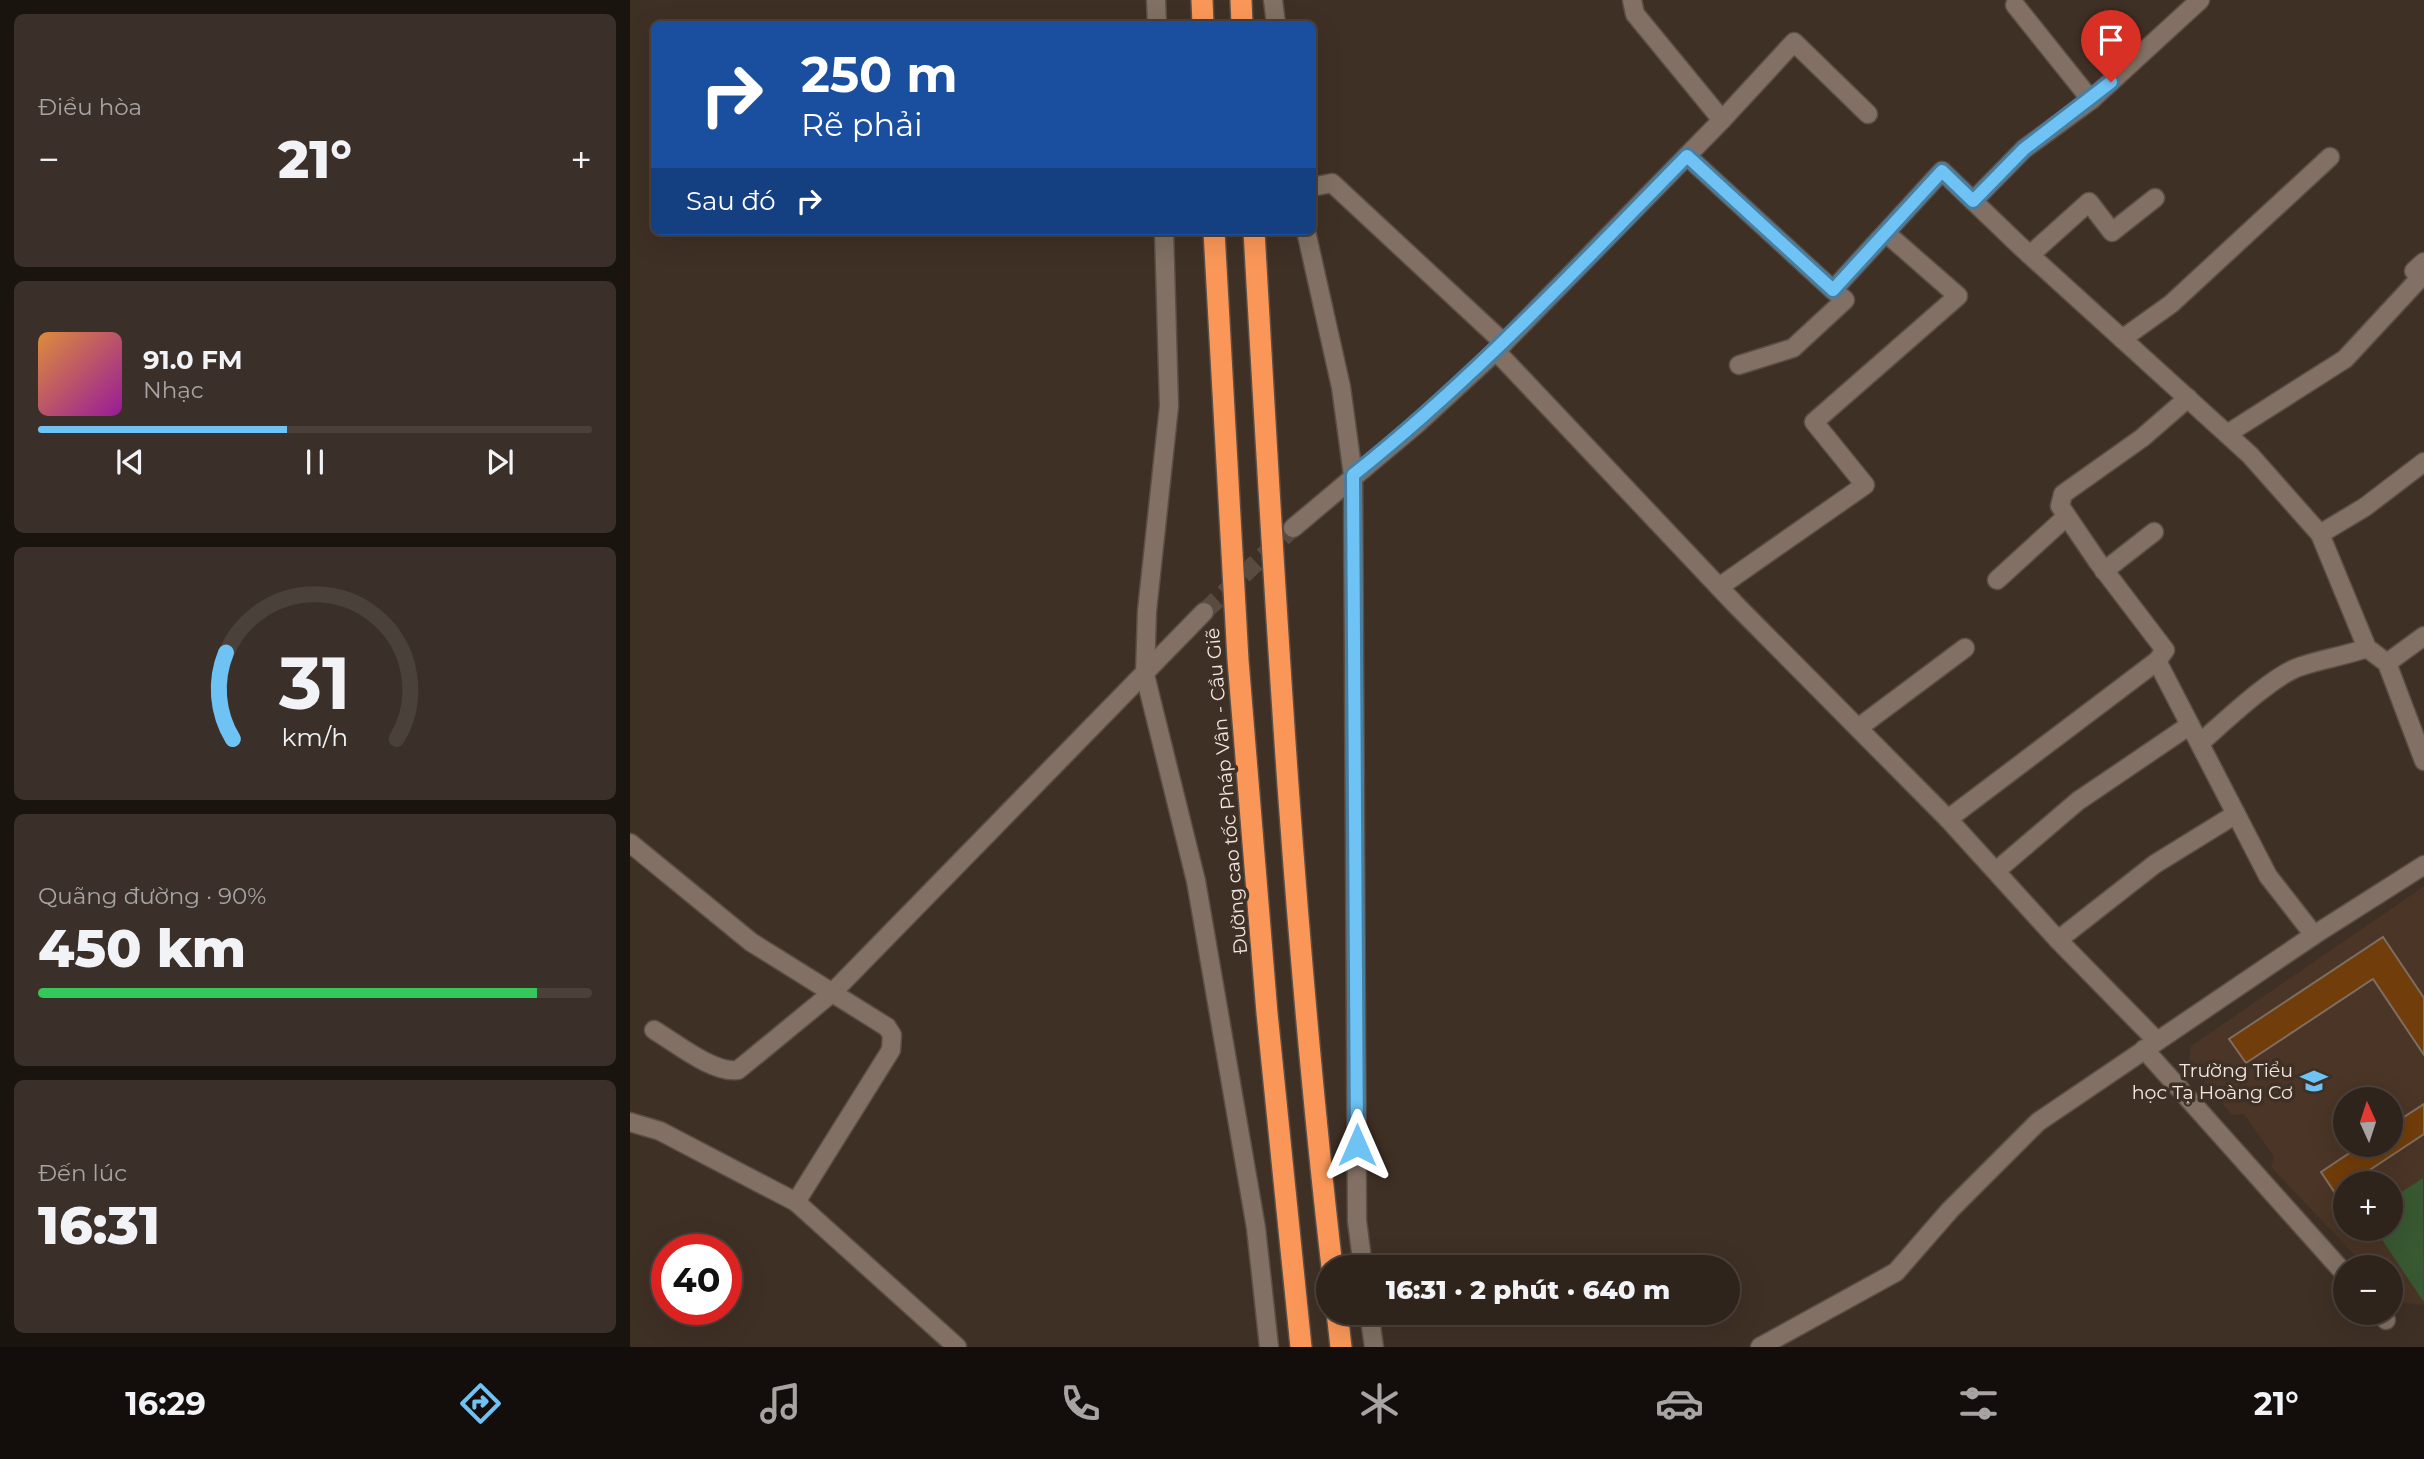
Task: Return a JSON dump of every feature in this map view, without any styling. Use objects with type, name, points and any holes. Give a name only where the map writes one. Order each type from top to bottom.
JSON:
[{"type":"highway","points":[[1202,0],[1203,21]]},
{"type":"highway","points":[[1241,0],[1242,21]]},
{"type":"highway","name":"Đường cao tốc Pháp Vân - Cầu Giẽ","points":[[1214,235],[1238,660],[1268,1026],[1301,1347]]},
{"type":"highway","points":[[1254,235],[1279,660],[1301,959],[1311,1085],[1331,1255]]},
{"type":"highway","points":[[1338,1325],[1341,1347]]},
{"type":"street","points":[[1156,0],[1157,21]]},
{"type":"street","points":[[1273,0],[1276,21]]},
{"type":"street","points":[[1632,0],[1635,14],[1722,120]]},
{"type":"street","points":[[1973,201],[2024,149],[2091,100],[2200,0]]},
{"type":"street","points":[[2015,5],[2091,100]]},
{"type":"street","points":[[1293,528],[1418,423],[1500,347],[1722,120],[1794,42],[1868,114]]},
{"type":"street","points":[[1687,156],[1845,300],[1794,348],[1739,365]]},
{"type":"street","points":[[2122,339],[2171,304],[2330,156]]},
{"type":"street","points":[[1833,290],[1942,171],[2250,456],[2320,534],[2367,648],[2387,663],[2424,761]]},
{"type":"street","points":[[1316,186],[1332,183],[1500,347],[1719,587],[1948,819],[2150,1044],[2333,1260]]},
{"type":"street","points":[[2031,256],[2089,202],[2112,232],[2155,198]]},
{"type":"street","points":[[1719,587],[1866,485],[1814,422],[1958,296],[1886,233]]},
{"type":"street","points":[[1164,235],[1169,406],[1147,611],[1145,675],[1196,881],[1256,1228],[1269,1347]]},
{"type":"street","points":[[1307,235],[1341,387],[1353,475],[1357,1222],[1361,1255]]},
{"type":"street","points":[[2227,434],[2345,359],[2420,278],[2413,271],[2424,262]]},
{"type":"street","points":[[1948,819],[2157,661],[2165,650],[2060,506],[2063,494],[2142,438],[2188,398]]},
{"type":"street","points":[[2320,534],[2365,507],[2424,462]]},
{"type":"street","points":[[1997,580],[2066,517]]},
{"type":"street","points":[[2105,571],[2154,532]]},
{"type":"street","points":[[654,1030],[714,1066],[730,1072],[738,1070],[833,992],[1205,612]]},
{"type":"street","points":[[2387,663],[2422,640]]},
{"type":"street","points":[[1858,728],[1965,648]]},
{"type":"street","points":[[2200,743],[2259,693],[2297,667],[2335,659],[2367,648]]},
{"type":"street","points":[[2157,661],[2269,876],[2314,935]]},
{"type":"street","points":[[1996,872],[2078,801],[2190,725]]},
{"type":"street","points":[[2058,940],[2155,864],[2236,814]]},
{"type":"street","points":[[630,843],[751,942],[887,1027],[893,1042],[891,1050],[796,1202]]},
{"type":"street","points":[[1760,1347],[1896,1272],[1950,1210],[2038,1122],[2150,1044],[2424,865]]},
{"type":"street","points":[[630,1122],[660,1131],[796,1202],[957,1347]]},
{"type":"street","points":[[1371,1325],[1374,1347]]},
{"type":"shaded area","name":"Trường Tiểu học Tạ Hoàng Cơ","points":[[2424,887],[2424,1305],[2403,1302],[2403,1255],[2355,1255],[2341,1241],[2403,1241],[2403,1171],[2333,1171],[2333,1232],[2271,1167],[2274,1157],[2244,1114],[2232,1115],[2189,1063],[2191,1046]]},
{"type":"green space","points":[[2423,1178],[2423,1301],[2403,1271],[2403,1255],[2392,1255],[2383,1241],[2403,1241],[2403,1191]]},
{"type":"building","points":[[2383,937],[2424,998],[2424,1055],[2373,979],[2246,1063],[2229,1039]]},
{"type":"building","points":[[2424,1104],[2424,1134],[2403,1148],[2403,1118]]},
{"type":"building","points":[[2344,1157],[2389,1157],[2368,1171],[2333,1171],[2333,1190],[2321,1172]]},
{"type":"tunnel","points":[[1204,612],[1293,528]]},
{"type":"place","name":"Trường Tiểu học Tạ Hoàng Cơ","points":[[2314,1081]]},
{"type":"route","points":[[1357,1145],[1353,475],[1418,423],[1496,351],[1687,156],[1833,290],[1942,171],[1973,201],[2024,149],[2111,82]]}]
